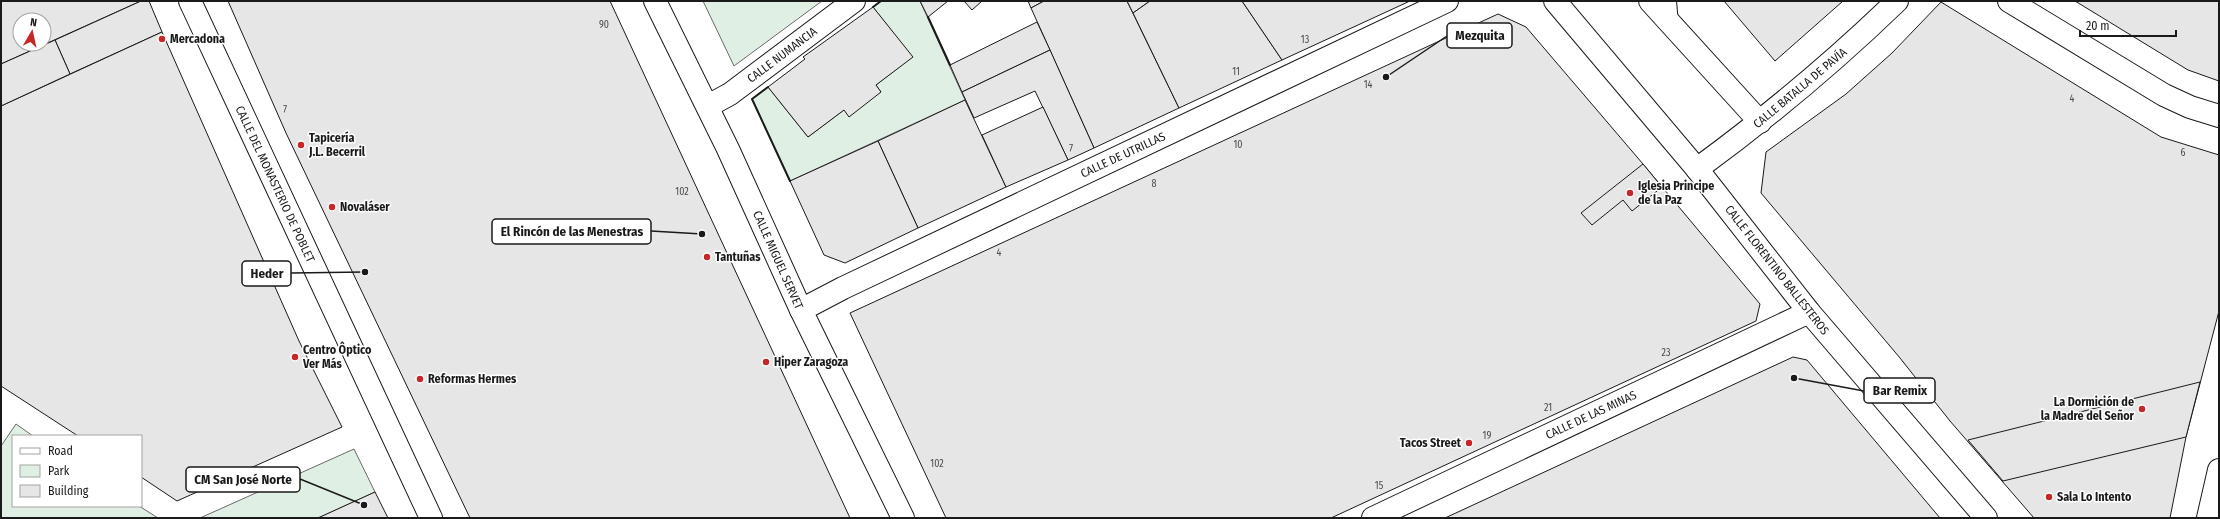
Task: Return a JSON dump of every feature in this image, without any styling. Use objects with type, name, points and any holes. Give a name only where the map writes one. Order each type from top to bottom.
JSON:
[{"type":"street","name":"CALLE DEL MONASTERIO DE POBLET","points":[[190,1],[431,518]]},
{"type":"street","name":"CALLE MIGUEL SERVET","points":[[655,1],[708,106],[801,310],[903,518]]},
{"type":"street","name":"CALLE NUMANCIA","points":[[708,106],[730,94],[854,1]]},
{"type":"street","name":"CALLE DE UTRILLAS","points":[[801,310],[850,284],[1447,1]]},
{"type":"street","name":"CALLE FLORENTINO BALLESTEROS","points":[[1555,1],[1697,168],[1809,312],[1986,518]]},
{"type":"street","points":[[1650,1],[1760,122]]},
{"type":"street","name":"CALLE BATALLA DE PAVÍA","points":[[1697,168],[1760,122],[1841,55],[1897,1]]},
{"type":"street","points":[[2009,1],[2164,95],[2190,107],[2219,116]]},
{"type":"street","name":"CALLE DE LAS MINAS","points":[[1373,518],[1809,312]]},
{"type":"street","points":[[2208,518],[2219,470]]},
{"type":"lane","points":[[1670,1],[1671,24]]},
{"type":"green space","points":[[703,1],[822,1],[734,66]]},
{"type":"green space","points":[[881,1],[920,1],[965,100],[790,181],[752,99],[768,87],[808,137],[844,110],[881,92],[876,85],[912,57],[873,7]]},
{"type":"green space","points":[[16,424],[32,435],[12,435],[12,507],[141,507],[158,518],[1,518],[1,446]]},
{"type":"green space","points":[[354,449],[375,492],[318,518],[200,518]]},
{"type":"building","points":[[1,1],[141,1],[52,41],[52,12],[12,12],[12,52],[28,52],[1,64]]},
{"type":"building","points":[[141,1],[149,1],[162,32],[70,74],[55,40]]},
{"type":"building","points":[[228,1],[610,1],[850,518],[470,518],[286,133]]},
{"type":"building","points":[[920,1],[948,1],[928,17]]},
{"type":"building","points":[[964,1],[982,1],[972,10]]},
{"type":"building","points":[[1028,1],[1044,1],[1031,8]]},
{"type":"building","points":[[1044,1],[1127,1],[1179,108],[1094,148],[1031,8]]},
{"type":"building","points":[[1127,1],[1150,1],[1133,13]]},
{"type":"building","points":[[1150,1],[1242,1],[1282,60],[1179,108],[1133,13]]},
{"type":"building","points":[[1242,1],[1410,1],[1282,60]]},
{"type":"building","points":[[1724,1],[1843,1],[1775,61]]},
{"type":"building","points":[[2075,1],[2219,1],[2219,81],[2188,70]]},
{"type":"building","points":[[1941,2],[2161,137],[2219,155],[2219,311],[2186,437],[2170,518],[2034,518],[1950,421],[1900,358],[1761,193],[1766,152],[1846,94],[1892,53]]},
{"type":"building","points":[[873,7],[913,57],[876,85],[881,92],[849,117],[844,110],[808,137],[768,87],[805,59],[803,57]]},
{"type":"building","points":[[1498,14],[1526,27],[1643,164],[1760,304],[1756,321],[1331,518],[946,518],[850,313]]},
{"type":"building","points":[[1037,22],[1050,50],[962,92],[950,65]]},
{"type":"building","points":[[162,32],[299,341],[342,427],[177,501],[142,478],[142,435],[76,435],[1,386],[1,106]]},
{"type":"building","points":[[55,40],[70,74],[1,106],[1,64],[28,52],[52,52],[52,41]]},
{"type":"building","points":[[1050,50],[1094,148],[1068,160],[1035,91],[974,118],[962,92]]},
{"type":"building","points":[[965,100],[1006,187],[918,228],[878,141]]},
{"type":"building","points":[[1043,107],[1068,160],[1006,187],[982,135]]},
{"type":"building","points":[[878,141],[918,228],[845,263],[824,255],[790,181]]},
{"type":"building","name":"Iglesia Principe de la Paz","points":[[1643,164],[1662,187],[1632,211],[1623,200],[1592,225],[1581,213]]},
{"type":"building","points":[[1793,357],[1807,360],[1940,518],[1445,518]]},
{"type":"building","name":"La Dormición de la Madre del Señor","points":[[2200,382],[2186,437],[2003,481],[1968,440]]},
{"type":"building","points":[[375,492],[388,518],[318,518]]},
{"type":"wall","points":[[873,7],[881,1]]},
{"type":"wall","points":[[928,17],[950,65]]},
{"type":"wall","points":[[768,87],[752,99],[790,181]]},
{"type":"place","name":"Mercadona","points":[[162,39]]},
{"type":"place","name":"Mezquita","points":[[1386,77]]},
{"type":"place","name":"Tapicería J.L. Becerril","points":[[301,145]]},
{"type":"place","name":"Iglesia Principe de la Paz","points":[[1630,193]]},
{"type":"place","name":"Novaláser","points":[[332,207]]},
{"type":"place","name":"El Rincón de las Menestras","points":[[702,234]]},
{"type":"place","name":"Tantuñas","points":[[707,257]]},
{"type":"place","name":"Heder","points":[[365,272]]},
{"type":"place","name":"Centro Ôptico Ver Más","points":[[295,357]]},
{"type":"place","name":"Hiper Zaragoza","points":[[766,362]]},
{"type":"place","name":"Bar Remix","points":[[1794,378]]},
{"type":"place","name":"Reformas Hermes","points":[[420,379]]},
{"type":"place","name":"La Dormición de la Madre del Señor","points":[[2142,409]]},
{"type":"place","name":"Tacos Street","points":[[1469,443]]},
{"type":"place","name":"Sala Lo Intento","points":[[2049,497]]},
{"type":"place","name":"CM San José Norte","points":[[364,505]]}]
